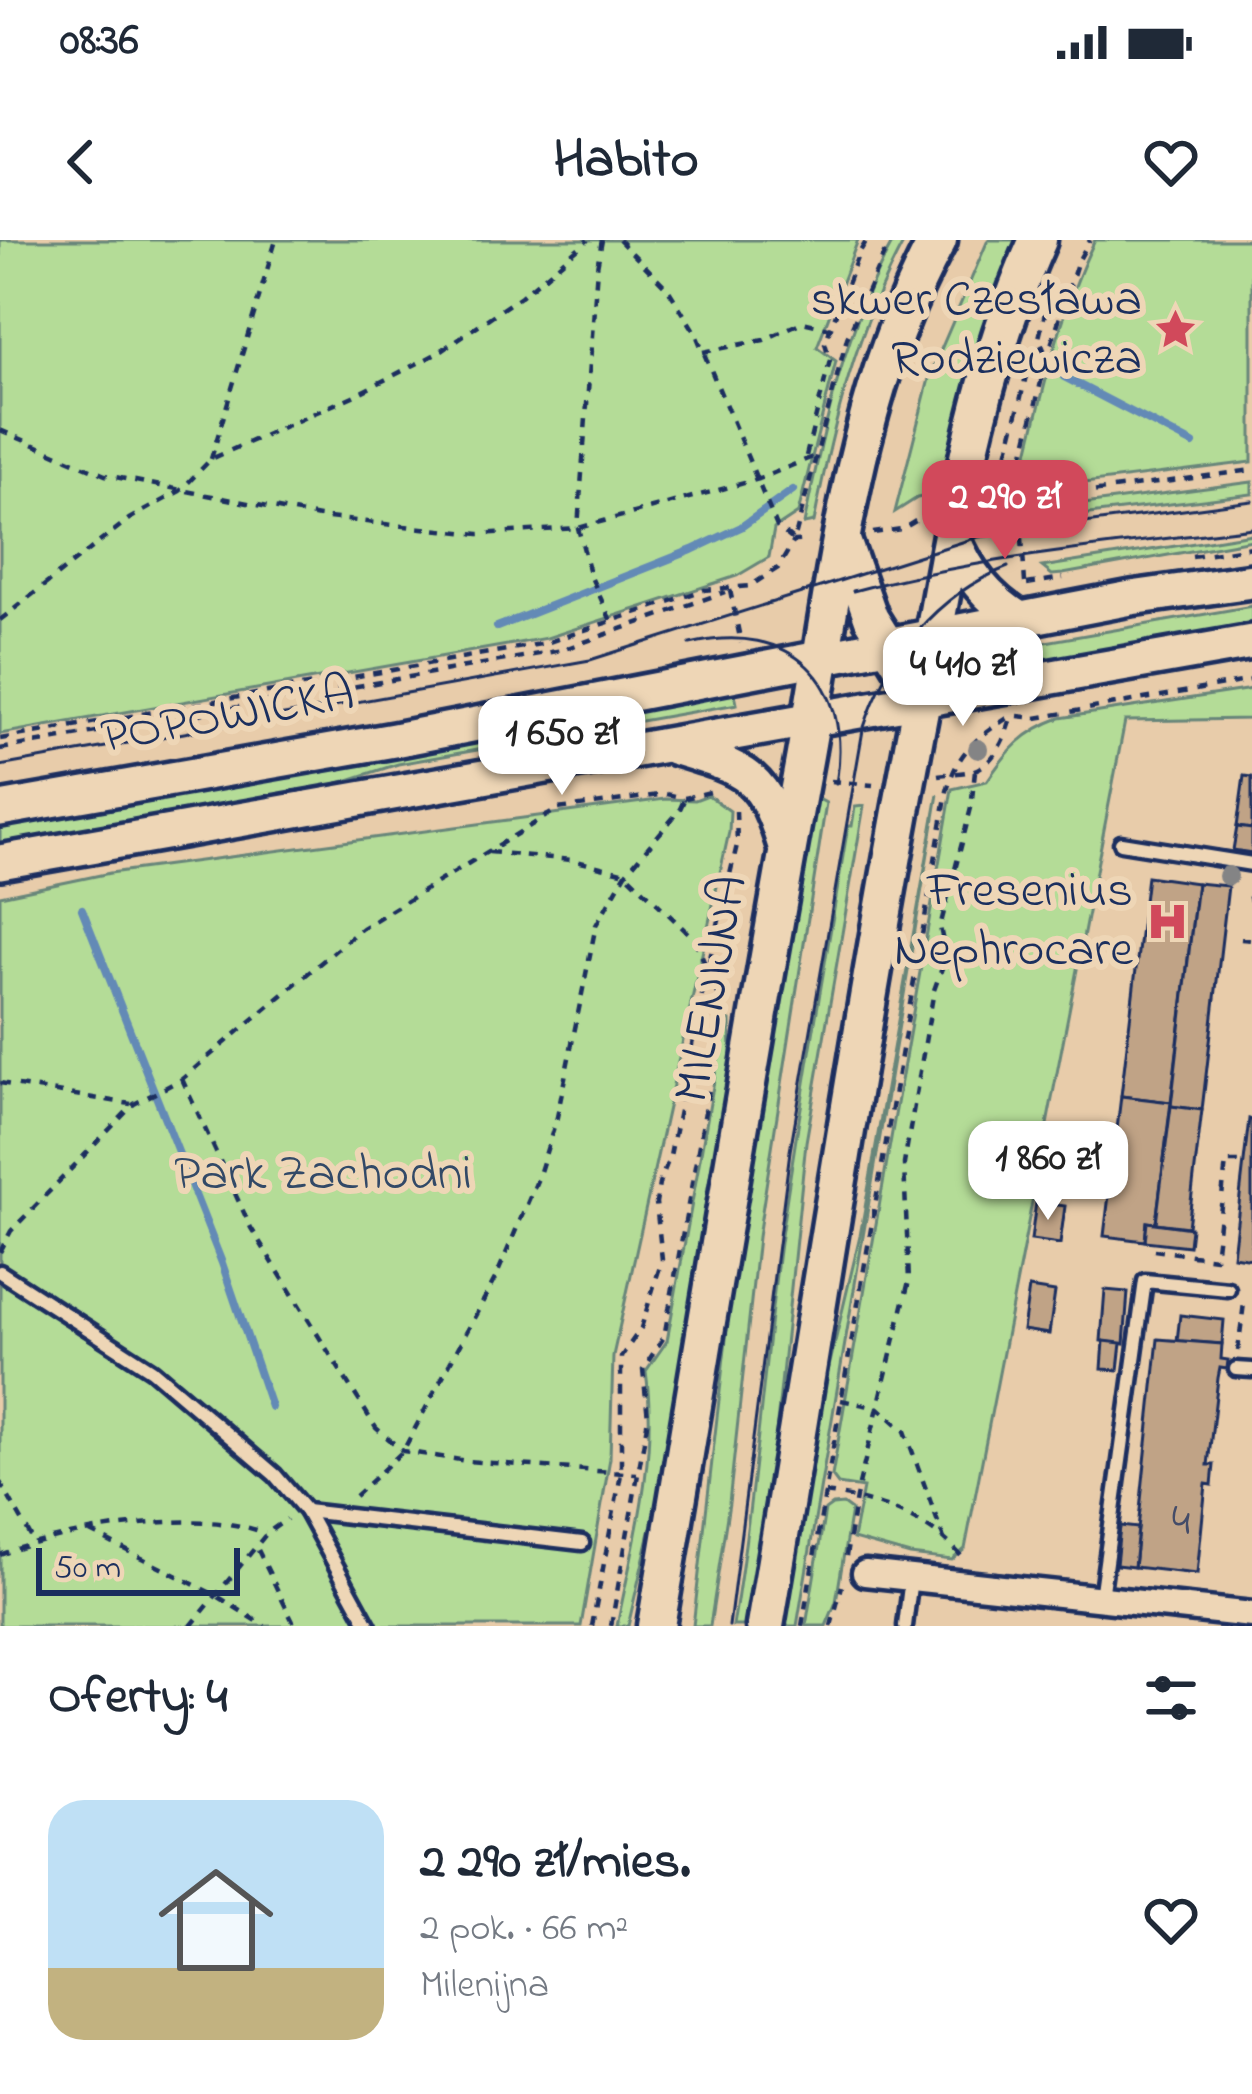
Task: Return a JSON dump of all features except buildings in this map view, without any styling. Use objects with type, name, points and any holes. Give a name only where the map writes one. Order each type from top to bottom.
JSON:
[{"type":"main road","name":"MILENIJNA","points":[[656,1626],[821,656],[829,538],[885,362],[938,240]]},
{"type":"main road","points":[[765,1626],[934,634],[940,526],[1013,295],[1038,240]]},
{"type":"street","points":[[940,526],[984,592],[1019,619]]},
{"type":"street","points":[[829,538],[884,644],[922,700]]},
{"type":"street","name":"POPOWICKA","points":[[0,809],[394,740],[934,634],[1252,580]]},
{"type":"street","name":"POPOWICKA","points":[[0,862],[1252,642]]},
{"type":"street","points":[[665,745],[727,764],[757,784],[774,808],[788,854]]},
{"type":"street","points":[[865,1573],[1101,1598],[1235,1618]]},
{"type":"lane","points":[[1120,843],[1252,864]]},
{"type":"lane","points":[[0,1272],[152,1370],[275,1475],[306,1511],[369,1626]]},
{"type":"lane","points":[[1101,1598],[1145,1281],[1228,1289]]},
{"type":"lane","points":[[1236,1369],[1252,1370]]},
{"type":"lane","points":[[306,1511],[582,1543]]},
{"type":"lane","points":[[905,1626],[911,1577]]},
{"type":"path","points":[[211,459],[276,240]]},
{"type":"path","points":[[0,620],[129,519],[180,491],[211,459],[436,354],[521,296],[588,240]]},
{"type":"path","points":[[602,240],[578,528],[591,577],[615,630]]},
{"type":"path","points":[[619,240],[668,289],[703,352],[777,527],[794,542],[829,538]]},
{"type":"path","points":[[805,459],[830,360],[825,343],[867,240]]},
{"type":"path","points":[[0,749],[547,653],[766,577],[778,568],[801,524],[847,338],[890,240]]},
{"type":"path","points":[[1090,240],[1077,263],[1051,345],[1032,351],[991,505],[1252,470]]},
{"type":"path","points":[[703,352],[764,340],[802,322],[830,328]]},
{"type":"path","points":[[1025,584],[1018,478],[1047,358],[1039,338]]},
{"type":"path","points":[[0,430],[105,475],[319,517],[479,534],[578,528],[761,483],[815,456]]},
{"type":"path","points":[[890,532],[940,526]]},
{"type":"path","points":[[0,740],[546,643],[704,590],[730,590]]},
{"type":"path","points":[[730,590],[741,643]]},
{"type":"path","points":[[802,1626],[911,984],[952,773],[972,740],[1013,715],[1036,718],[1252,680]]},
{"type":"path","points":[[938,776],[975,771],[994,753],[1013,715],[1009,699]]},
{"type":"path","points":[[831,1626],[856,1497],[909,1281],[904,1164],[934,990],[946,957],[940,927],[971,808],[975,771]]},
{"type":"path","points":[[818,777],[869,786]]},
{"type":"path","points":[[0,1252],[11,1231],[134,1105],[182,1079],[362,928],[558,809],[666,794],[685,798],[722,793]]},
{"type":"path","points":[[592,1626],[621,1474],[621,1357],[640,1328],[662,1260],[656,1203],[737,834],[731,794]]},
{"type":"path","points":[[191,1626],[267,1533],[306,1511],[354,1496],[403,1450],[497,1275],[538,1178],[556,1117],[596,925],[626,873],[685,798]]},
{"type":"path","points":[[489,852],[572,860],[626,873],[695,940],[705,964]]},
{"type":"path","points":[[1240,939],[1252,940]]},
{"type":"path","points":[[611,1626],[647,1418],[643,1369],[664,1337],[722,1018],[723,1005],[710,976]]},
{"type":"path","points":[[182,1079],[251,1228],[376,1428],[403,1450],[467,1461],[637,1474]]},
{"type":"path","points":[[0,1083],[134,1105]]},
{"type":"path","points":[[1154,1250],[1215,1258],[1226,1162],[1239,1162]]},
{"type":"path","points":[[1236,1369],[1245,1292]]},
{"type":"path","points":[[841,1400],[879,1408],[905,1431],[944,1539]]},
{"type":"path","points":[[0,1482],[34,1542]]},
{"type":"path","points":[[825,1493],[891,1506],[944,1539],[962,1555],[960,1583]]},
{"type":"path","points":[[0,1555],[34,1542],[144,1524],[218,1524],[267,1533]]},
{"type":"path","points":[[90,1532],[217,1596],[265,1626]]},
{"type":"path","points":[[258,1548],[295,1626]]},
{"type":"green space","points":[[0,240],[858,240],[817,347],[836,361],[798,513],[774,529],[769,557],[737,576],[547,638],[0,734]]},
{"type":"green space","points":[[894,240],[905,240],[873,307],[849,377],[814,522],[804,524],[849,343]]},
{"type":"green space","points":[[988,240],[1019,240],[971,374],[944,493],[917,498],[895,512],[930,375]]},
{"type":"green space","points":[[1095,240],[1252,240],[1252,462],[1029,490],[1031,482],[1023,474],[1045,384],[1071,296]]},
{"type":"green space","points":[[1252,482],[1252,494],[1040,520],[1038,510]]},
{"type":"green space","points":[[1252,534],[1252,540],[1063,574],[1052,575],[1042,567]]},
{"type":"green space","points":[[1252,606],[1252,626],[1031,667],[1034,644]]},
{"type":"green space","points":[[734,689],[737,704],[398,764],[330,786],[0,845],[0,826],[500,738]]},
{"type":"green space","points":[[1252,689],[1252,719],[1125,721],[965,1549],[952,1560],[910,1555],[853,1539],[863,1488],[838,1484],[832,1476],[952,789],[987,781],[1018,743],[1060,718]]},
{"type":"green space","points":[[938,794],[797,1626],[782,1626],[817,1418],[860,1236]]},
{"type":"green space","name":"Park Zachodni","points":[[708,795],[730,811],[729,832],[613,1356],[610,1458],[581,1626],[0,1626],[0,896],[110,873]]},
{"type":"green space","points":[[815,797],[826,803],[758,1237],[729,1503],[710,1626],[693,1626],[732,1287]]},
{"type":"green space","points":[[864,806],[806,1142],[769,1501],[748,1626],[733,1626],[796,1139],[848,826],[852,826],[855,807]]},
{"type":"green space","points":[[725,1020],[730,1021],[732,1085],[671,1442],[628,1626],[617,1626],[647,1467],[646,1371],[667,1341]]},
{"type":"green space","points":[[843,1504],[851,1510],[836,1602],[826,1626],[806,1626],[825,1510]]},
{"type":"waterway","points":[[1064,377],[1193,444]]},
{"type":"waterway","points":[[497,627],[692,550],[741,527],[793,490]]},
{"type":"waterway","points":[[82,909],[222,1263],[271,1407]]},
{"type":"tram line","points":[[0,766],[590,660],[978,537],[1252,501]]},
{"type":"tram line","points":[[853,591],[1001,560],[1252,528]]},
{"type":"tram line","points":[[729,1626],[790,1151],[863,730],[886,678],[917,632],[958,594],[1008,567]]},
{"type":"tram line","points":[[690,644],[758,641],[807,666],[824,688],[835,715],[836,783]]},
{"type":"place","name":"skwer Czesława Rodziewicza","points":[[1176,330]]},
{"type":"place","name":"Fresenius Nephrocare","points":[[1167,921]]}]
